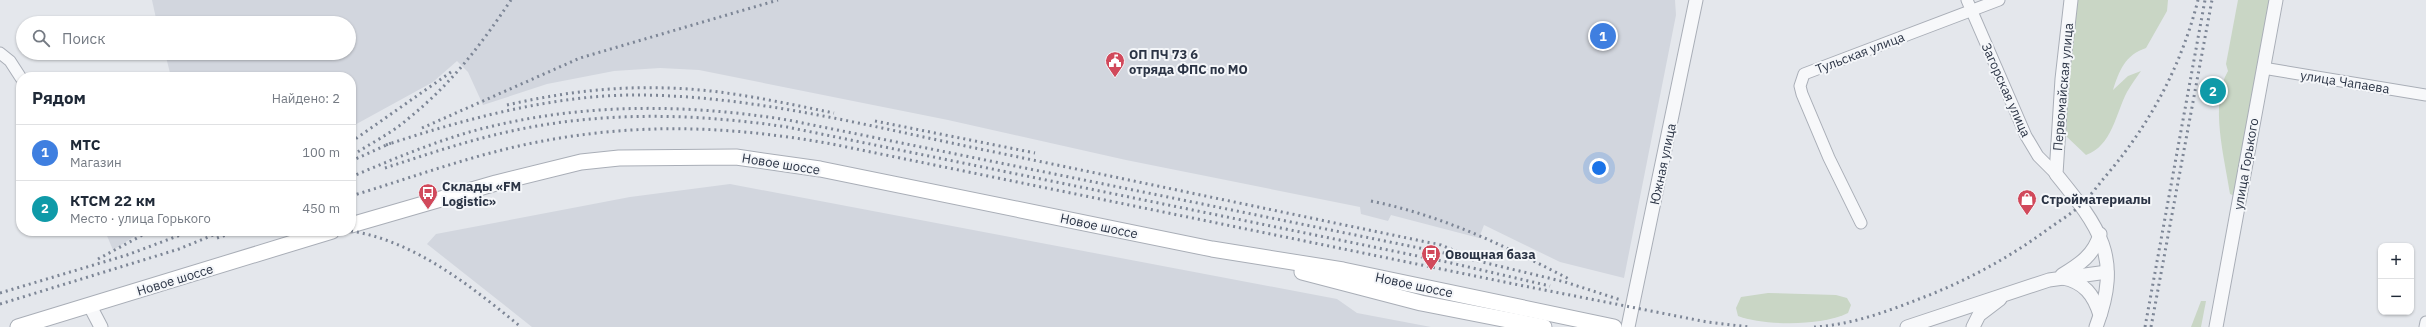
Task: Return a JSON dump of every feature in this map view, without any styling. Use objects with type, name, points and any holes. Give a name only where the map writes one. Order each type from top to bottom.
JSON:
[{"type":"main road","name":"Новое шоссе","points":[[356,224],[496,183],[581,162],[619,158],[729,157],[770,160],[1212,249],[1343,270],[1614,327]]},
{"type":"main road","name":"Новое шоссе","points":[[18,327],[316,236]]},
{"type":"main road","name":"Новое шоссе","points":[[1212,249],[1421,303],[1544,327]]},
{"type":"street","name":"Южная улица","points":[[1628,327],[1696,0]]},
{"type":"street","name":"Загорская улица","points":[[1967,0],[2026,136],[2038,156],[2056,174]]},
{"type":"street","name":"Тульская улица","points":[[1861,222],[1829,158],[1802,94],[1800,86],[1804,74],[1999,0]]},
{"type":"street","name":"Первомайская улица","points":[[2056,174],[2062,79],[2071,0]]},
{"type":"street","name":"улица Горького","points":[[2216,327],[2276,0]]},
{"type":"street","points":[[0,53],[10,61],[17,72]]},
{"type":"street","name":"улица Чапаева","points":[[2263,68],[2426,95]]},
{"type":"street","points":[[2056,174],[2081,205],[2100,234],[2105,248],[2107,272],[2098,321]]},
{"type":"street","points":[[2059,277],[2084,261],[2097,242],[2100,234]]},
{"type":"street","points":[[1907,327],[2059,277],[2107,272]]},
{"type":"street","points":[[2059,277],[2073,280],[2088,290],[2097,304],[2098,321]]},
{"type":"street","points":[[1976,321],[2009,293]]},
{"type":"street","points":[[90,306],[101,327]]},
{"type":"street","points":[[2425,327],[2426,322]]},
{"type":"shaded area","points":[[152,0],[1675,0],[1676,15],[1624,278],[1560,262],[1484,225],[1479,238],[1391,215],[1388,221],[1361,214],[1360,207],[1126,160],[948,120],[699,70],[660,68],[614,71],[547,84],[483,105],[468,72],[457,61],[433,82],[356,124],[356,72],[170,72],[167,60],[356,60],[356,16],[155,16]]},
{"type":"shaded area","points":[[730,184],[1337,299],[1357,313],[1431,327],[532,327],[427,244],[436,234],[630,197]]},
{"type":"shaded area","points":[[107,236],[135,236],[113,250]]},
{"type":"green space","points":[[2076,0],[2168,0],[2167,11],[2146,48],[2128,59],[2118,76],[2113,90],[2128,76],[2141,71],[2127,92],[2112,128],[2102,144],[2095,151],[2086,155],[2066,136],[2068,78]]},
{"type":"green space","points":[[2238,0],[2271,0],[2235,196],[2230,194],[2222,148],[2219,115],[2222,84],[2228,71],[2226,64]]},
{"type":"green space","points":[[1768,293],[1836,295],[1847,298],[1851,305],[1848,313],[1824,320],[1809,322],[1763,322],[1738,316],[1736,308],[1741,297]]},
{"type":"green space","points":[[2201,301],[2206,301],[2201,327],[2191,327]]},
{"type":"railway","points":[[356,153],[389,133],[439,91],[488,33],[511,0]]},
{"type":"railway","points":[[422,128],[580,58],[778,0]]},
{"type":"railway","points":[[1814,327],[1841,324],[1868,317],[1906,304],[1952,285],[1984,270],[2014,252],[2077,209],[2090,195],[2135,138],[2162,95],[2182,49],[2198,0]]},
{"type":"railway","points":[[2145,327],[2205,0]]},
{"type":"railway","points":[[2151,327],[2212,0]]},
{"type":"railway","points":[[356,139],[454,70]]},
{"type":"railway","points":[[507,105],[586,91],[626,88],[666,88],[730,93],[834,113]]},
{"type":"railway","points":[[386,145],[479,117],[576,99],[640,95],[725,100],[850,121],[1441,245],[1458,252]]},
{"type":"railway","points":[[356,175],[411,152],[473,131],[551,115],[630,109],[669,109],[748,114],[788,120],[1449,254],[1565,282],[1621,300]]},
{"type":"railway","points":[[385,168],[446,148],[507,132],[577,120],[647,116],[752,122],[787,127],[1447,262],[1550,286]]},
{"type":"railway","points":[[875,121],[1035,153]]},
{"type":"railway","points":[[356,194],[470,159],[510,148],[551,140],[631,130],[671,129],[750,133],[791,137],[832,144],[1519,285],[1707,322],[1749,327]]},
{"type":"railway","points":[[356,159],[391,143]]},
{"type":"railway","points":[[1371,201],[1424,215],[1474,233],[1571,280]]},
{"type":"railway","points":[[356,232],[375,236],[420,255],[463,282],[521,327]]},
{"type":"railway","points":[[98,259],[141,236]]},
{"type":"railway","points":[[0,293],[127,255],[178,236]]},
{"type":"railway","points":[[0,304],[179,249],[211,236]]},
{"type":"railway","points":[[217,238],[223,236]]},
{"type":"place","name":"МТС","points":[[1603,36]]},
{"type":"place","name":"ОП ПЧ 73 6 отряда ФПС по МО","points":[[1115,78]]},
{"type":"place","name":"КТСМ 22 км","points":[[2213,91]]},
{"type":"place","name":"Склады «FM Logistic»","points":[[428,210]]},
{"type":"place","name":"Стройматериалы","points":[[2027,216]]},
{"type":"place","name":"Овощная база","points":[[1431,271]]}]
